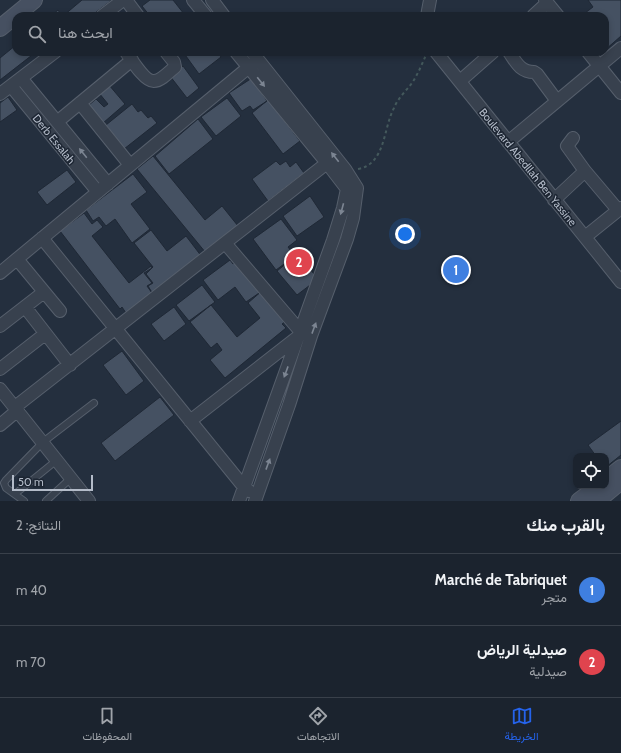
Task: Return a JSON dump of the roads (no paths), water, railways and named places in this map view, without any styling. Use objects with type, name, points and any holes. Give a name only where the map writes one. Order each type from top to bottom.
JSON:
[{"type":"street","points":[[19,12],[34,0]]},
{"type":"street","points":[[108,12],[125,0],[135,12]]},
{"type":"street","points":[[193,0],[203,12]]},
{"type":"street","points":[[212,0],[221,12]]},
{"type":"street","points":[[428,12],[430,0]]},
{"type":"street","points":[[537,12],[546,2],[555,12]]},
{"type":"street","points":[[0,28],[12,18]]},
{"type":"street","points":[[508,142],[621,48]]},
{"type":"street","points":[[0,94],[50,56]]},
{"type":"street","points":[[57,122],[80,103],[129,56],[148,79],[154,81],[175,67],[174,62],[169,56]]},
{"type":"street","points":[[239,56],[327,163],[352,189]]},
{"type":"street","points":[[0,273],[42,238],[108,184],[130,165],[249,67],[255,56],[345,169],[352,189],[353,218],[347,240],[311,336],[289,404],[255,499],[42,238]]},
{"type":"street","name":"Boulevard Abedllah Ben Yassine","points":[[439,56],[621,282]]},
{"type":"street","points":[[460,81],[488,56]]},
{"type":"street","points":[[512,56],[523,70],[537,74],[557,101]]},
{"type":"street","points":[[591,56],[621,92]]},
{"type":"street","name":"Derb Essalah","points":[[16,82],[57,122],[108,184]]},
{"type":"street","name":"Derb Essalah","points":[[16,82],[98,192]]},
{"type":"street","points":[[80,103],[130,165]]},
{"type":"street","points":[[573,138],[567,144],[567,147],[585,171],[620,209],[585,237]]},
{"type":"street","points":[[0,425],[70,365],[327,163]]},
{"type":"street","points":[[554,200],[585,171]]},
{"type":"street","points":[[239,501],[300,334],[343,208],[352,189]]},
{"type":"street","points":[[225,243],[300,334]]},
{"type":"street","points":[[17,259],[60,311]]},
{"type":"street","points":[[0,326],[44,292]]},
{"type":"street","points":[[25,307],[70,365]]},
{"type":"street","points":[[0,369],[45,334]]},
{"type":"street","points":[[190,421],[300,334]]},
{"type":"street","points":[[1,393],[17,409],[85,498]]},
{"type":"street","points":[[609,478],[621,468]]},
{"type":"street","points":[[597,501],[621,481]]},
{"type":"street","points":[[579,501],[595,489]]},
{"type":"lane","points":[[24,501],[6,488],[4,483],[43,442],[94,403]]},
{"type":"lane","points":[[15,494],[56,460]]},
{"type":"lane","points":[[46,501],[71,478]]},
{"type":"place","name":"صيدلية الرياض","points":[[299,262]]},
{"type":"place","name":"Marché de Tabriquet","points":[[456,270]]}]
